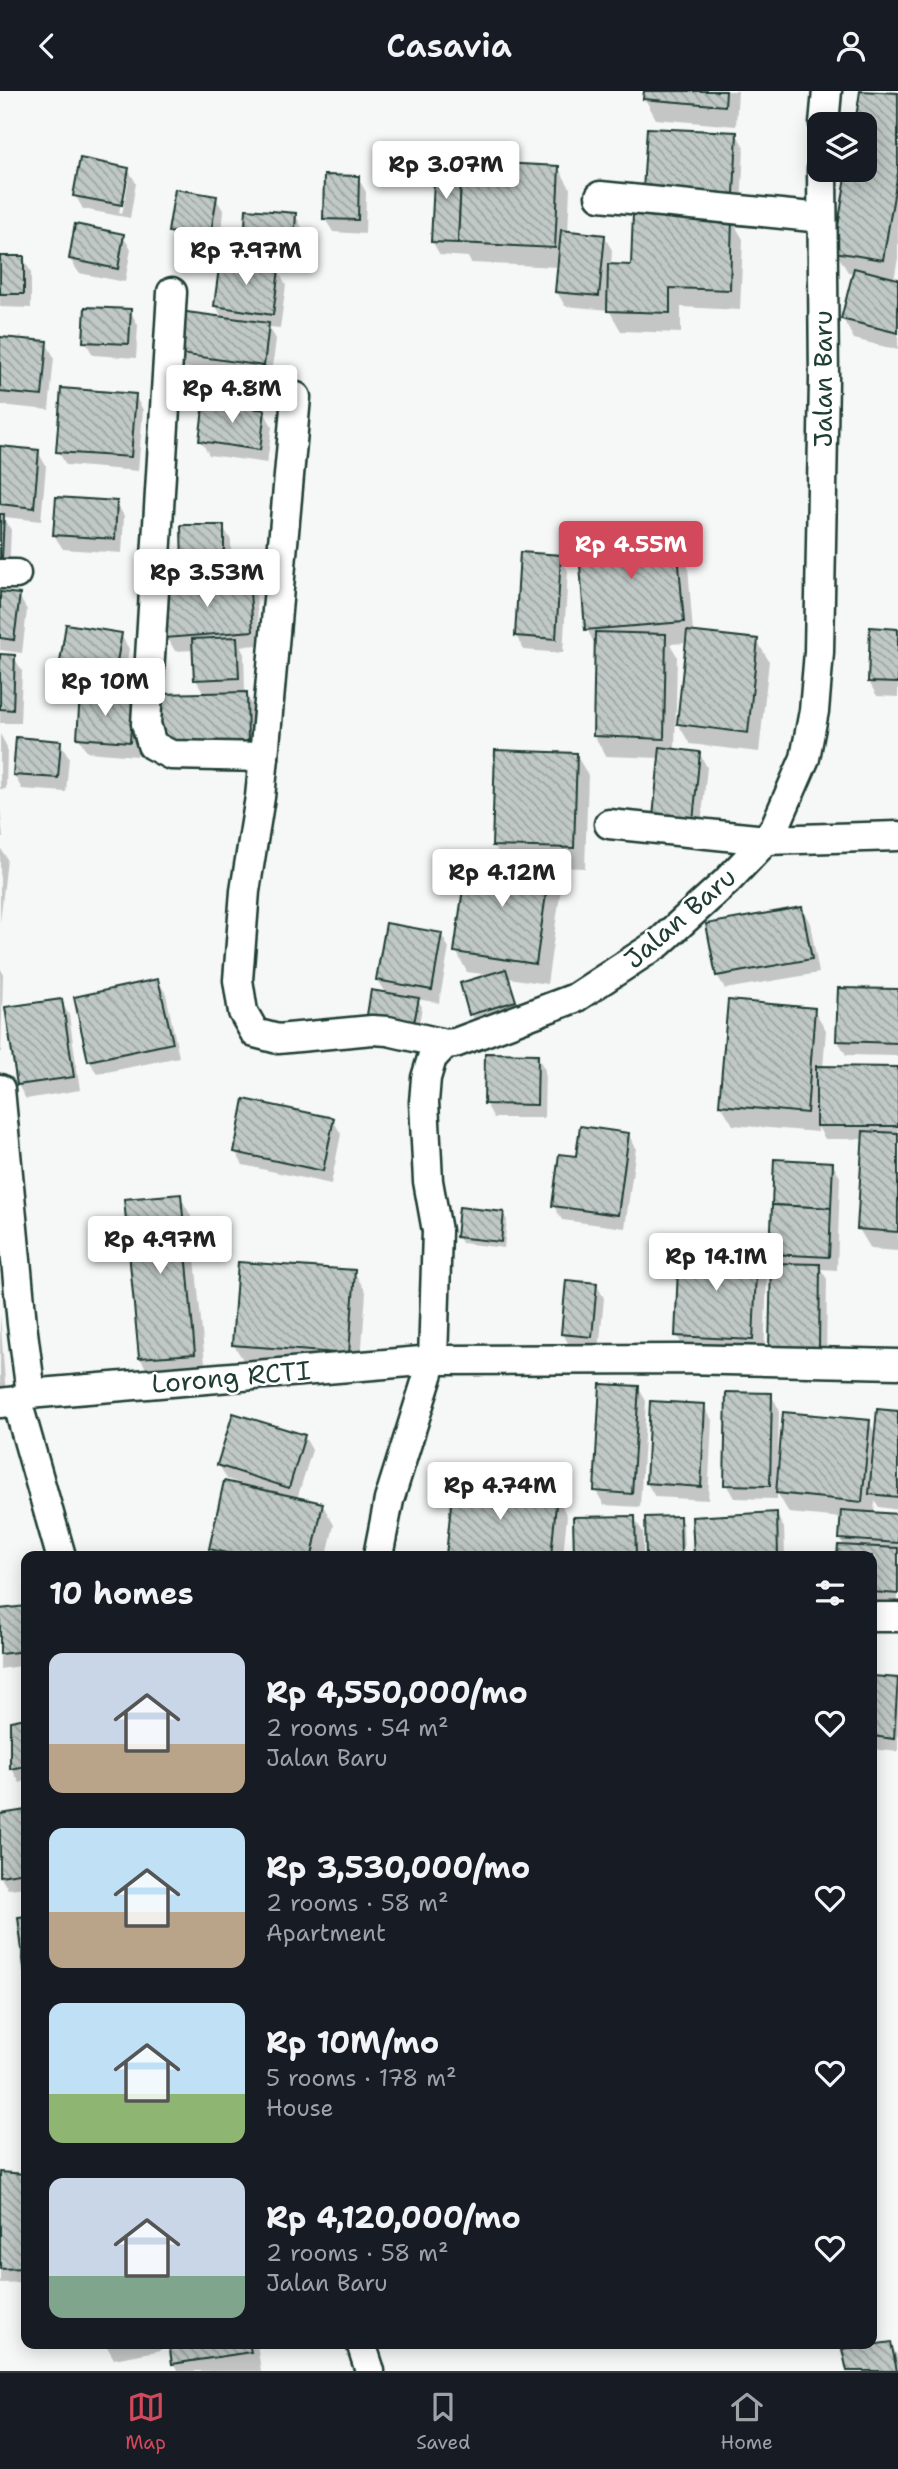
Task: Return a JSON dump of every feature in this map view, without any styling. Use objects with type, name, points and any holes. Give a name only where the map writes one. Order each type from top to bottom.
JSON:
[{"type":"street","points":[[825,112],[827,91]]},
{"type":"street","name":"Jalan Baru","points":[[445,1044],[455,1043],[575,998],[609,978],[659,943],[726,882],[775,827],[805,758],[814,711],[819,652],[824,379],[822,182]]},
{"type":"street","points":[[600,197],[822,218]]},
{"type":"street","points":[[172,292],[146,725],[152,745],[171,755],[264,757]]},
{"type":"street","points":[[296,397],[261,797],[245,891],[238,980],[243,1012],[255,1033],[278,1039],[372,1030],[445,1044]]},
{"type":"street","points":[[608,824],[765,840],[898,836]]},
{"type":"street","points":[[379,1551],[389,1500],[433,1360],[437,1231],[428,1181],[424,1102],[426,1077],[432,1058],[445,1044]]},
{"type":"street","points":[[0,1089],[22,1324],[30,1372],[15,1399],[60,1551]]},
{"type":"street","name":"Lorong RCTI","points":[[15,1399],[433,1360],[680,1359],[898,1364]]},
{"type":"street","points":[[877,1617],[898,1617]]},
{"type":"street","points":[[363,2349],[370,2371]]},
{"type":"building","points":[[644,91],[726,91],[725,106],[643,99]]},
{"type":"building","points":[[860,91],[898,93],[898,172],[883,260],[834,252],[845,182],[877,182],[877,112],[857,112]]},
{"type":"building","points":[[647,128],[737,132],[734,194],[643,190]]},
{"type":"building","points":[[80,158],[129,168],[122,205],[73,196]]},
{"type":"building","points":[[435,159],[462,161],[458,243],[431,242]]},
{"type":"building","points":[[462,161],[559,166],[555,248],[458,243]]},
{"type":"building","points":[[324,175],[359,176],[358,220],[323,219]]},
{"type":"building","points":[[175,189],[217,196],[210,238],[168,232]]},
{"type":"building","points":[[246,209],[296,213],[294,245],[244,242]]},
{"type":"building","points":[[633,213],[732,217],[730,290],[670,288],[670,313],[607,311],[608,264],[631,265]]},
{"type":"building","points":[[75,224],[124,234],[118,269],[69,259]]},
{"type":"building","points":[[561,230],[605,235],[599,296],[555,292]]},
{"type":"building","points":[[0,256],[24,256],[24,294],[0,294]]},
{"type":"building","points":[[220,260],[279,269],[273,315],[214,306]]},
{"type":"building","points":[[854,268],[898,279],[898,333],[841,319]]},
{"type":"building","points":[[85,307],[131,309],[129,344],[83,342]]},
{"type":"building","points":[[179,311],[269,323],[264,366],[173,353]]},
{"type":"building","points":[[0,337],[47,341],[42,396],[0,392]]},
{"type":"building","points":[[61,388],[136,394],[131,457],[56,452]]},
{"type":"building","points":[[204,401],[265,410],[260,450],[199,441]]},
{"type":"building","points":[[0,446],[39,450],[34,508],[0,504]]},
{"type":"building","points":[[56,497],[117,501],[115,539],[53,535]]},
{"type":"building","points":[[0,514],[4,514],[2,559],[0,559]]},
{"type":"building","points":[[181,525],[224,525],[224,568],[182,568]]},
{"type":"building","points":[[676,531],[684,622],[585,630],[578,539]]},
{"type":"building","points":[[520,552],[561,555],[556,639],[515,636]]},
{"type":"building","points":[[249,579],[253,631],[165,638],[162,587]]},
{"type":"building","points":[[0,592],[20,594],[14,640],[0,638]]},
{"type":"building","points":[[66,624],[122,633],[113,685],[58,675]]},
{"type":"building","points":[[870,627],[898,629],[898,683],[868,682]]},
{"type":"building","points":[[687,631],[758,639],[748,733],[677,724]]},
{"type":"building","points":[[595,632],[666,634],[664,739],[593,736]]},
{"type":"building","points":[[237,637],[239,678],[194,680],[192,639]]},
{"type":"building","points":[[0,654],[15,655],[13,710],[0,709]]},
{"type":"building","points":[[247,692],[248,743],[160,745],[159,694]]},
{"type":"building","points":[[80,694],[133,698],[130,742],[77,738]]},
{"type":"building","points":[[16,737],[61,741],[58,778],[13,775]]},
{"type":"building","points":[[660,747],[700,752],[693,821],[653,817]]},
{"type":"building","points":[[495,750],[577,753],[574,848],[492,846]]},
{"type":"building","points":[[468,853],[550,866],[536,964],[454,952]]},
{"type":"building","points":[[802,907],[812,959],[716,976],[706,924]]},
{"type":"building","points":[[386,923],[442,933],[432,990],[376,980]]},
{"type":"building","points":[[506,969],[516,1001],[469,1015],[460,983]]},
{"type":"building","points":[[158,979],[173,1043],[88,1061],[74,997]]},
{"type":"building","points":[[838,988],[898,989],[898,1043],[836,1041]]},
{"type":"building","points":[[371,990],[419,998],[414,1023],[367,1015]]},
{"type":"building","points":[[62,999],[74,1077],[17,1085],[5,1007]]},
{"type":"building","points":[[728,1000],[815,1008],[807,1113],[719,1105]]},
{"type":"building","points":[[485,1053],[538,1054],[537,1105],[484,1104]]},
{"type":"building","points":[[816,1066],[898,1067],[898,1126],[816,1126]]},
{"type":"building","points":[[244,1099],[334,1118],[323,1171],[234,1152]]},
{"type":"building","points":[[580,1126],[629,1133],[618,1215],[552,1206],[559,1154],[576,1156]]},
{"type":"building","points":[[863,1131],[898,1133],[898,1232],[857,1229]]},
{"type":"building","points":[[774,1159],[833,1162],[831,1208],[772,1205]]},
{"type":"building","points":[[181,1194],[195,1354],[139,1358],[124,1199]]},
{"type":"building","points":[[772,1205],[831,1208],[829,1257],[770,1254]]},
{"type":"building","points":[[459,1207],[504,1212],[501,1242],[456,1237]]},
{"type":"building","points":[[679,1247],[757,1250],[753,1340],[675,1336]]},
{"type":"building","points":[[238,1262],[355,1270],[349,1354],[232,1345]]},
{"type":"building","points":[[771,1263],[820,1264],[819,1349],[769,1348]]},
{"type":"building","points":[[566,1280],[597,1283],[592,1337],[561,1334]]},
{"type":"building","points":[[600,1384],[639,1386],[632,1494],[594,1491]]},
{"type":"building","points":[[726,1392],[772,1393],[770,1486],[724,1485]]},
{"type":"building","points":[[650,1401],[705,1404],[701,1487],[646,1483]]},
{"type":"building","points":[[877,1409],[898,1411],[898,1497],[869,1494]]},
{"type":"building","points":[[783,1412],[870,1420],[862,1502],[776,1493]]},
{"type":"building","points":[[233,1413],[305,1435],[289,1488],[217,1465]]},
{"type":"building","points":[[224,1481],[323,1503],[313,1551],[209,1549]]},
{"type":"building","points":[[453,1483],[557,1494],[551,1551],[446,1551]]},
{"type":"building","points":[[841,1510],[898,1514],[898,1543],[839,1539]]},
{"type":"building","points":[[777,1512],[778,1551],[694,1551],[692,1517]]},
{"type":"building","points":[[635,1516],[636,1551],[574,1551],[573,1517]]},
{"type":"building","points":[[680,1516],[681,1551],[646,1551],[645,1517]]},
{"type":"building","points":[[838,1545],[898,1548],[898,1594],[877,1592],[877,1551],[837,1551]]},
{"type":"building","points":[[21,1607],[21,1652],[0,1654],[0,1609]]},
{"type":"building","points":[[877,1676],[898,1678],[894,1739],[877,1737]]},
{"type":"building","points":[[21,1719],[21,1767],[10,1769],[10,1721]]},
{"type":"building","points":[[21,1811],[21,1873],[0,1876],[0,1814]]},
{"type":"building","points":[[18,1917],[21,1917],[21,1942]]},
{"type":"building","points":[[0,2172],[21,2174],[21,2268],[0,2269]]},
{"type":"building","points":[[891,2342],[897,2371],[847,2371],[842,2349],[877,2349],[877,2344]]},
{"type":"building","points":[[170,2349],[250,2349],[251,2352],[172,2364]]}]
